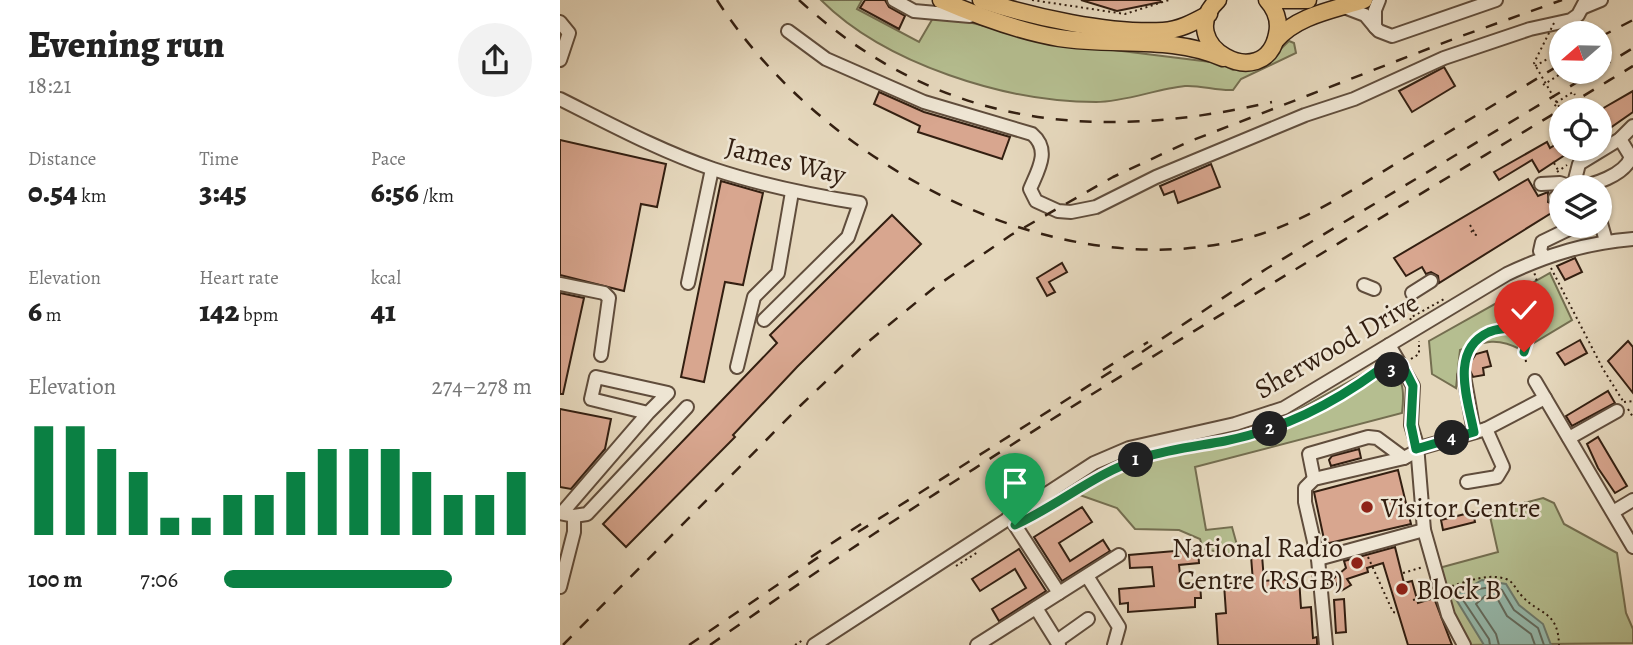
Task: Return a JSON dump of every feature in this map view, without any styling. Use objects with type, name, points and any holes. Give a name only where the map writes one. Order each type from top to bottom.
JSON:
[{"type":"main road","points":[[941,0],[980,17],[1059,38],[1188,46],[1236,62],[1250,62],[1269,52],[1290,26],[1364,0]]},
{"type":"main road","points":[[981,0],[1062,21],[1163,31],[1183,27],[1214,4]]},
{"type":"main road","points":[[1267,0],[1277,15],[1279,27],[1276,40]]},
{"type":"main road","points":[[1274,0],[1308,0]]},
{"type":"main road","points":[[1214,4],[1206,26],[1208,38],[1223,58]]},
{"type":"street","points":[[894,0],[914,11],[980,17]]},
{"type":"street","points":[[1375,27],[1374,9],[1380,0]]},
{"type":"street","points":[[1344,7],[1365,15],[1379,32],[1392,36],[1496,0]]},
{"type":"street","points":[[789,31],[826,59],[924,102],[1032,134],[1040,141],[1044,151],[1030,190],[1036,201],[1058,211],[1071,212],[1096,207],[1156,177],[1305,115],[1354,99],[1444,58],[1530,29],[1571,20],[1585,4],[1601,0]]},
{"type":"street","points":[[560,22],[569,33],[560,60]]},
{"type":"street","name":"James Way","points":[[560,99],[660,148],[712,169],[792,192],[860,203],[848,236],[764,320]]},
{"type":"street","points":[[1576,175],[1579,164],[1620,139],[1633,126]]},
{"type":"street","points":[[1610,175],[1629,162],[1630,157],[1620,139]]},
{"type":"street","points":[[688,283],[712,169]]},
{"type":"street","points":[[737,367],[754,297],[778,273],[792,192]]},
{"type":"street","points":[[1546,260],[1540,251],[1542,242],[1550,238]]},
{"type":"street","points":[[1577,238],[1580,245]]},
{"type":"street","name":"Sherwood Drive","points":[[812,640],[1012,520],[1094,463],[1129,448],[1235,424],[1284,408],[1507,274],[1580,245],[1633,239]]},
{"type":"street","points":[[1412,293],[1431,281]]},
{"type":"street","points":[[560,284],[604,293],[609,298],[601,355]]},
{"type":"street","points":[[1389,345],[1407,361],[1413,386],[1412,453],[1424,530],[1448,615],[1464,645]]},
{"type":"street","points":[[1464,376],[1480,430],[1503,467],[1497,477],[1467,482]]},
{"type":"street","points":[[565,514],[648,413],[668,393],[596,377],[591,399],[648,413]]},
{"type":"street","points":[[1535,380],[1632,546]]},
{"type":"street","points":[[1326,645],[1318,559],[1305,502],[1305,488],[1314,480],[1412,453],[1480,430],[1545,397]]},
{"type":"street","points":[[1569,438],[1620,406]]},
{"type":"street","points":[[565,514],[587,514],[687,407]]},
{"type":"street","points":[[1314,480],[1309,454],[1368,437],[1377,438],[1412,453]]},
{"type":"street","points":[[1613,512],[1633,500]]},
{"type":"street","points":[[560,587],[574,532],[565,514]]},
{"type":"street","points":[[1012,520],[1059,593]]},
{"type":"street","points":[[1318,559],[1424,530]]},
{"type":"street","points":[[977,645],[1119,555]]},
{"type":"street","points":[[1087,576],[1119,627],[1114,645]]},
{"type":"street","points":[[1036,608],[1058,643],[1088,619]]},
{"type":"path","points":[[1032,0],[1125,13],[1169,0]]},
{"type":"path","points":[[1549,33],[1534,63],[1552,98]]},
{"type":"path","points":[[1535,66],[1549,58]]},
{"type":"path","points":[[1544,84],[1549,81]]},
{"type":"path","points":[[1564,98],[1573,92],[1575,95]]},
{"type":"path","points":[[1554,163],[1558,171]]},
{"type":"path","points":[[1546,180],[1568,165]]},
{"type":"path","points":[[1470,225],[1476,235],[1471,231]]},
{"type":"path","points":[[1524,276],[1546,260],[1620,406],[1633,417]]},
{"type":"path","points":[[1464,376],[1464,360],[1480,339],[1500,329],[1528,327],[1541,319],[1544,311],[1534,271]]},
{"type":"path","points":[[1401,324],[1410,318]]},
{"type":"path","points":[[1526,362],[1524,352],[1529,336],[1528,327]]},
{"type":"path","points":[[1078,487],[1143,457],[1226,441],[1289,424],[1339,397],[1379,370],[1390,371],[1407,361]]},
{"type":"path","points":[[1620,406],[1633,401]]},
{"type":"path","points":[[1012,520],[1055,502]]},
{"type":"path","points":[[1364,546],[1372,571],[1393,612],[1398,613]]},
{"type":"path","points":[[951,568],[986,547]]},
{"type":"path","points":[[1403,573],[1434,564]]},
{"type":"path","points":[[1412,600],[1482,577],[1505,578],[1512,582],[1524,599],[1551,617],[1558,631],[1559,645]]},
{"type":"path","points":[[795,645],[812,640]]},
{"type":"green space","points":[[821,0],[862,0],[857,9],[919,42],[933,18],[968,22],[1057,43],[1219,63],[1233,70],[1268,61],[1289,41],[1294,43],[1296,53],[1241,79],[1233,90],[1185,86],[1107,101],[1061,100],[986,87],[912,60],[878,43],[848,23]]},
{"type":"green space","points":[[1550,273],[1572,320],[1522,350],[1505,343],[1491,342],[1460,350],[1456,388],[1432,374],[1429,341]]},
{"type":"green space","points":[[1381,364],[1399,378],[1403,389],[1402,413],[1195,467],[1206,530],[1232,527],[1240,556],[1203,549],[1200,539],[1179,530],[1135,529],[1117,508],[1077,494],[1149,457],[1244,440]]},
{"type":"green space","points":[[1543,498],[1554,503],[1564,524],[1617,553],[1626,613],[1633,629],[1633,643],[1466,645],[1450,614],[1439,568],[1498,552],[1489,512]]},
{"type":"water","points":[[1482,580],[1506,584],[1519,605],[1543,624],[1551,645],[1484,645],[1454,596]]},
{"type":"building","points":[[865,0],[885,0],[889,7],[905,16],[899,29],[860,8]]},
{"type":"building","points":[[1081,0],[1160,0],[1161,2],[1117,11]]},
{"type":"building","points":[[1444,67],[1455,86],[1412,112],[1399,91]]},
{"type":"building","points":[[1633,91],[1633,112],[1612,127],[1612,103]]},
{"type":"building","points":[[879,92],[924,112],[1010,137],[1002,159],[918,132],[920,126],[874,104]]},
{"type":"building","points":[[560,140],[666,164],[657,207],[641,204],[624,291],[560,275]]},
{"type":"building","points":[[1547,142],[1549,161],[1556,161],[1539,172],[1532,160],[1499,180],[1494,172]]},
{"type":"building","points":[[1211,164],[1220,187],[1178,203],[1174,191],[1164,195],[1160,186]]},
{"type":"building","points":[[1528,179],[1538,196],[1548,192],[1549,214],[1439,283],[1438,276],[1431,272],[1426,274],[1422,267],[1406,276],[1394,258]]},
{"type":"building","points":[[721,181],[763,193],[743,285],[725,282],[704,382],[681,377]]},
{"type":"building","points":[[892,215],[921,244],[797,367],[733,435],[735,437],[626,547],[603,524],[777,343],[770,335]]},
{"type":"building","points":[[1575,258],[1582,272],[1565,280],[1557,266]]},
{"type":"building","points":[[1062,263],[1067,272],[1049,282],[1055,292],[1047,296],[1037,278]]},
{"type":"building","points":[[560,293],[584,298],[563,394],[560,394]]},
{"type":"building","points":[[1580,340],[1587,353],[1565,365],[1557,353]]},
{"type":"building","points":[[1628,341],[1633,347],[1633,393],[1608,361]]},
{"type":"building","points":[[1487,351],[1491,366],[1483,368],[1484,375],[1473,377],[1468,366],[1476,354]]},
{"type":"building","points":[[1608,391],[1615,403],[1572,426],[1566,416]]},
{"type":"building","points":[[560,409],[611,419],[605,449],[571,489],[560,487]]},
{"type":"building","points":[[1598,437],[1627,486],[1615,493],[1598,468],[1587,444]]},
{"type":"building","points":[[1359,449],[1361,458],[1331,466],[1329,460],[1332,456]]},
{"type":"building","name":"Visitor Centre","points":[[1398,470],[1411,524],[1325,544],[1314,492]]},
{"type":"building","points":[[1082,507],[1092,522],[1059,543],[1070,561],[1103,540],[1110,551],[1062,581],[1034,537]]},
{"type":"building","points":[[1473,512],[1475,522],[1443,530],[1441,520]]},
{"type":"building","points":[[1395,547],[1404,583],[1412,581],[1418,603],[1434,598],[1452,645],[1408,645],[1383,563],[1367,568],[1368,572],[1347,579],[1351,585],[1341,591],[1333,579],[1346,568],[1344,561]]},
{"type":"building","points":[[1019,549],[1046,591],[999,621],[992,609],[1026,588],[1015,569],[980,591],[972,579]]},
{"type":"building","points":[[1198,549],[1199,563],[1179,565],[1181,584],[1200,582],[1201,598],[1195,598],[1195,607],[1128,612],[1128,603],[1120,604],[1119,589],[1154,586],[1152,567],[1130,568],[1129,555]]},
{"type":"building","points":[[1262,555],[1264,581],[1299,578],[1301,608],[1311,607],[1313,638],[1317,637],[1317,645],[1218,645],[1216,614],[1226,613],[1224,584],[1253,582],[1251,556]]},
{"type":"building","points":[[1344,599],[1346,632],[1336,633],[1334,600]]},
{"type":"railway","points":[[717,0],[763,60],[819,115],[884,163],[955,202],[1030,231],[1108,247],[1185,249],[1261,234],[1279,227],[1348,193],[1549,71]]},
{"type":"railway","points":[[799,0],[852,43],[907,75],[963,99],[1021,114],[1081,121],[1143,121],[1206,115],[1272,102]]},
{"type":"railway","points":[[563,645],[863,346],[935,287],[1011,235],[1113,177],[1188,142],[1562,0]]},
{"type":"railway","points":[[1612,31],[1633,20]]},
{"type":"railway","points":[[1612,61],[1633,48]]},
{"type":"railway","points":[[710,645],[822,568],[1051,420],[1633,66]]},
{"type":"railway","points":[[1142,352],[1266,269],[1574,84]]},
{"type":"railway","points":[[1103,370],[1148,342]]},
{"type":"railway","points":[[858,532],[1115,369]]},
{"type":"railway","points":[[811,557],[864,522]]},
{"type":"railway","points":[[689,645],[823,554]]},
{"type":"place","name":"Visitor Centre","points":[[1367,507]]},
{"type":"place","name":"National Radio Centre (RSGB)","points":[[1357,563]]},
{"type":"place","name":"Block B","points":[[1402,589]]},
{"type":"route","points":[[1015,525],[1033,517],[1078,487],[1143,457],[1226,441],[1289,424],[1339,397],[1379,370],[1390,371],[1402,364],[1413,386],[1411,425],[1416,449],[1427,448],[1474,432],[1464,376],[1464,360],[1480,339],[1488,332],[1528,327],[1529,336],[1524,352]]}]
